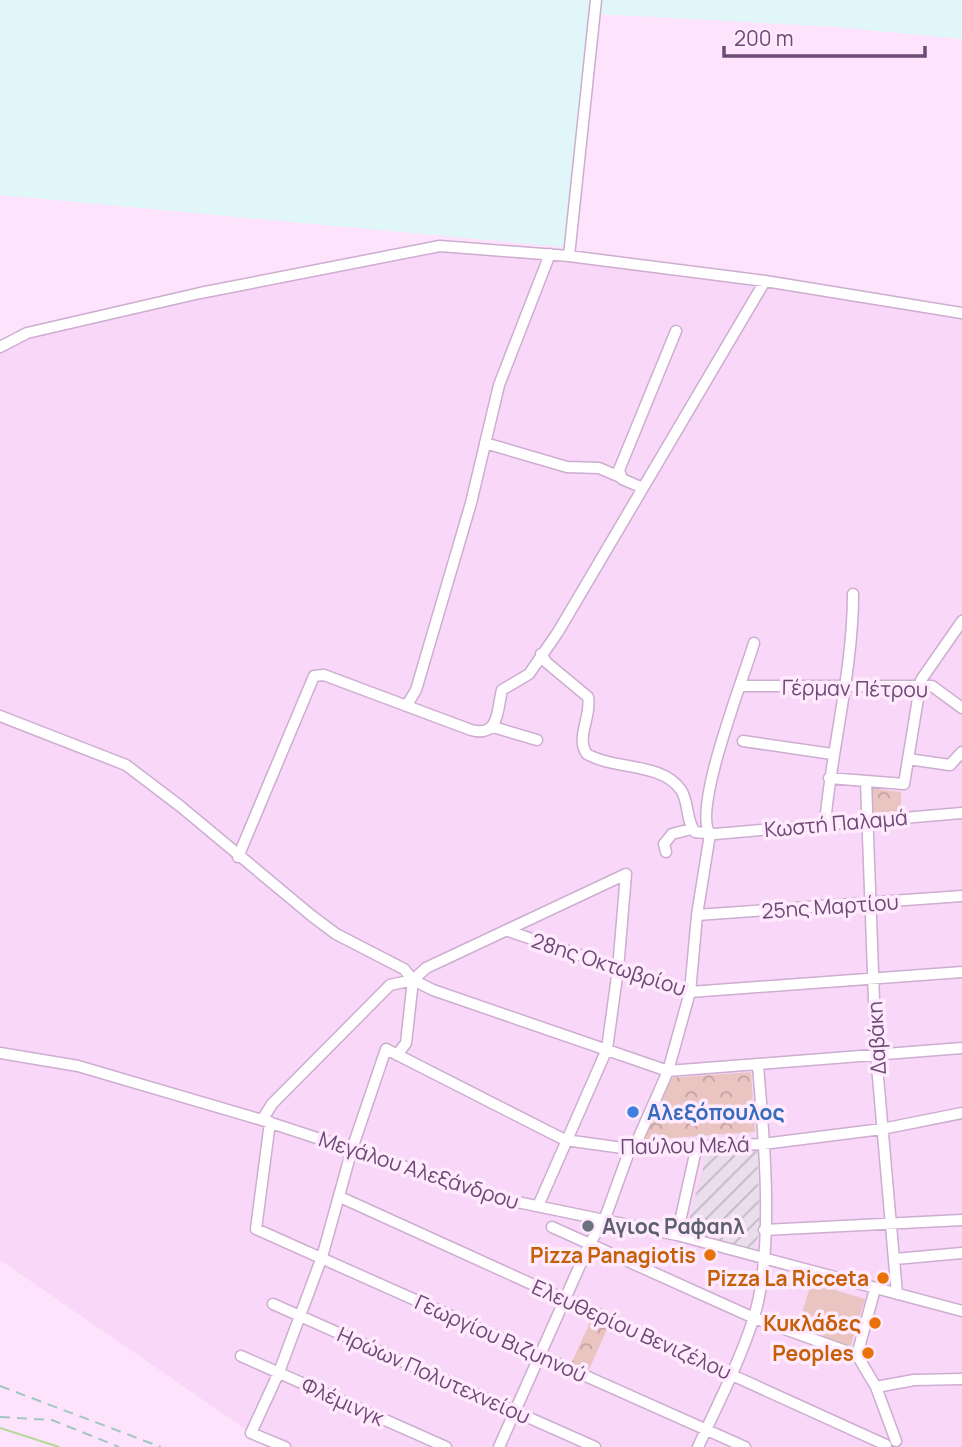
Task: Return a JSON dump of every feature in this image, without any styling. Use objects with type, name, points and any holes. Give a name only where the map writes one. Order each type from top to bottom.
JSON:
[{"type":"street","points":[[569,256],[596,0]]},
{"type":"street","points":[[0,347],[40,330],[200,293],[440,246],[569,256],[765,281],[962,313]]},
{"type":"street","points":[[407,705],[416,690],[499,385],[550,254]]},
{"type":"street","points":[[493,727],[499,713],[502,690],[529,674],[765,281]]},
{"type":"street","points":[[620,477],[619,470],[676,331]]},
{"type":"street","points":[[485,443],[559,465],[598,468],[643,488]]},
{"type":"street","points":[[825,823],[832,754],[853,630],[853,593]]},
{"type":"street","points":[[829,778],[904,784],[918,687],[962,621]]},
{"type":"street","points":[[499,1447],[589,1245],[605,1218],[630,1149],[638,1139],[668,1071],[691,992],[697,915],[710,834],[704,824],[704,814],[721,737],[754,643]]},
{"type":"street","points":[[541,654],[546,662],[588,697],[589,709],[582,739],[587,754],[656,774],[676,784],[685,798],[691,829]]},
{"type":"street","points":[[238,857],[314,676],[324,675],[478,732],[493,727],[537,740]]},
{"type":"street","name":"Γέρμαν Πέτρου","points":[[741,686],[937,688],[962,708]]},
{"type":"street","points":[[0,716],[125,765],[180,806],[238,857],[336,934],[404,969],[414,979],[433,990],[668,1071],[962,1048]]},
{"type":"street","points":[[743,741],[832,754]]},
{"type":"street","points":[[908,759],[950,765],[962,752]]},
{"type":"street","name":"Δαβάκη","points":[[866,781],[876,1054],[897,1294]]},
{"type":"street","name":"Κωστή Παλαμά","points":[[710,834],[962,813]]},
{"type":"street","points":[[666,852],[664,844],[672,834],[691,829],[710,834]]},
{"type":"street","points":[[266,1121],[272,1104],[390,985],[414,979],[426,968],[626,874],[618,969],[607,1049],[538,1206]]},
{"type":"street","name":"25ης Μαρτίου","points":[[697,915],[962,896]]},
{"type":"street","name":"28ης Οκτωβρίου","points":[[508,931],[691,992],[962,972]]},
{"type":"street","points":[[397,1055],[406,1043],[414,979]]},
{"type":"street","name":"Παύλου Μελά","points":[[352,1149],[386,1049],[565,1140],[630,1149],[763,1144],[881,1129],[962,1112]]},
{"type":"street","name":"Μεγάλου Αλεξάνδρου","points":[[0,1053],[78,1066],[266,1121],[503,1199],[677,1235],[962,1311]]},
{"type":"street","points":[[698,1447],[754,1318],[764,1260],[763,1144],[758,1066]]},
{"type":"street","name":"Γεωργίου Βιζυηνού","points":[[266,1121],[256,1229],[745,1447]]},
{"type":"street","points":[[677,1235],[697,1145]]},
{"type":"street","points":[[285,1447],[251,1433],[279,1372],[322,1257],[352,1149]]},
{"type":"street","name":"Ελευθερίου Βενιζέλου","points":[[340,1197],[895,1446]]},
{"type":"street","points":[[764,1230],[962,1220]]},
{"type":"street","points":[[552,1227],[754,1318],[857,1355],[876,1387],[895,1446]]},
{"type":"street","points":[[895,1259],[962,1253]]},
{"type":"street","points":[[857,1355],[875,1289]]},
{"type":"street","name":"Ηρώων Πολυτεχνείου","points":[[273,1304],[595,1447]]},
{"type":"street","name":"Φλέμινγκ","points":[[241,1356],[446,1447]]},
{"type":"street","points":[[876,1387],[893,1382],[962,1379]]},
{"type":"shaded area","points":[[0,0],[962,0],[962,39],[836,27],[599,14],[574,248],[0,195]]},
{"type":"shaded area","points":[[440,246],[569,256],[962,313],[962,1447],[285,1447],[251,1433],[0,1260],[0,347],[27,333]]},
{"type":"shaded area","points":[[757,1148],[760,1231],[753,1252],[685,1235],[707,1154]]},
{"type":"green space","points":[[868,788],[901,792],[901,811],[870,813]]},
{"type":"green space","points":[[751,1072],[755,1132],[643,1140],[668,1078]]},
{"type":"green space","points":[[811,1283],[865,1299],[850,1348],[822,1340],[827,1321],[802,1313]]},
{"type":"green space","points":[[591,1320],[608,1327],[587,1374],[570,1366]]},
{"type":"waterway","points":[[0,1428],[59,1447]]},
{"type":"railway","points":[[0,1386],[161,1447]]},
{"type":"railway","points":[[0,1417],[52,1420],[119,1447]]},
{"type":"place","name":"Αλεξόπουλος","points":[[633,1112]]},
{"type":"place","name":"Αγιος Ραφαηλ","points":[[588,1226]]},
{"type":"place","name":"Pizza Panagiotis","points":[[710,1255]]},
{"type":"place","name":"Pizza La Ricceta","points":[[883,1278]]},
{"type":"place","name":"Κυκλάδες","points":[[875,1323]]},
{"type":"place","name":"Peoples","points":[[868,1353]]}]
